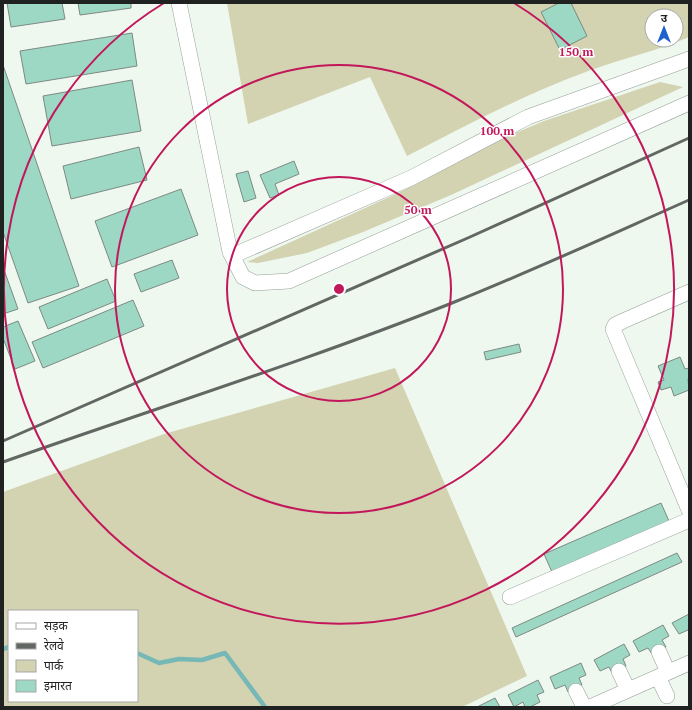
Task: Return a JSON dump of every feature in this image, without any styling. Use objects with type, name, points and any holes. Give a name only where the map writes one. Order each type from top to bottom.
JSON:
[{"type":"street","points":[[179,3],[230,252],[243,277],[256,283],[289,281],[689,103]]},
{"type":"street","points":[[232,256],[411,178],[528,117],[689,59]]},
{"type":"street","points":[[689,292],[622,320],[614,325],[613,330],[689,510]]},
{"type":"street","points":[[510,597],[689,520]]},
{"type":"street","points":[[659,652],[667,696]]},
{"type":"street","points":[[599,705],[628,690],[689,663]]},
{"type":"street","points":[[619,671],[628,690]]},
{"type":"street","points":[[576,691],[584,707]]},
{"type":"green space","points":[[227,3],[689,3],[689,37],[684,39],[684,8],[644,8],[644,48],[659,48],[567,79],[498,110],[407,156],[370,77],[248,124]]},
{"type":"green space","points":[[660,82],[683,87],[451,195],[363,232],[307,253],[258,263],[247,262],[398,193],[513,134],[544,121]]},
{"type":"green space","points":[[395,368],[527,676],[462,707],[3,707],[3,492],[164,434]]},
{"type":"building","points":[[7,3],[62,3],[65,19],[11,27]]},
{"type":"building","points":[[78,3],[131,3],[131,8],[80,15]]},
{"type":"building","points":[[559,3],[571,3],[587,36],[560,50],[541,12]]},
{"type":"building","points":[[132,33],[137,66],[26,84],[20,51]]},
{"type":"building","points":[[3,65],[79,286],[28,303],[3,232]]},
{"type":"building","points":[[132,80],[141,131],[52,146],[43,96]]},
{"type":"building","points":[[139,147],[147,180],[71,199],[63,166]]},
{"type":"building","points":[[294,161],[299,174],[275,184],[279,195],[270,198],[260,175]]},
{"type":"building","points":[[248,171],[256,198],[244,202],[236,174]]},
{"type":"building","points":[[181,189],[198,235],[112,267],[95,221]]},
{"type":"building","points":[[172,260],[179,278],[141,292],[134,274]]},
{"type":"building","points":[[3,267],[18,309],[3,314]]},
{"type":"building","points":[[107,279],[116,301],[48,329],[39,307]]},
{"type":"building","points":[[133,300],[144,326],[43,368],[32,342]]},
{"type":"building","points":[[18,321],[35,361],[15,369],[3,338],[3,327]]},
{"type":"building","points":[[519,344],[521,352],[486,360],[484,352]]},
{"type":"building","points":[[680,357],[685,369],[689,368],[689,390],[674,396],[671,387],[661,390],[658,382],[664,380],[658,366]]},
{"type":"building","points":[[661,503],[669,521],[552,572],[544,554]]},
{"type":"building","points":[[677,553],[682,562],[516,637],[512,628]]},
{"type":"building","points":[[689,614],[689,632],[688,630],[679,634],[672,623]]},
{"type":"building","points":[[663,625],[669,636],[662,640],[666,647],[652,654],[648,648],[639,652],[633,641]]},
{"type":"building","points":[[624,644],[630,655],[623,659],[626,666],[612,673],[609,667],[600,671],[594,660]]},
{"type":"building","points":[[581,663],[586,675],[579,678],[582,685],[568,692],[565,685],[555,689],[550,677]]},
{"type":"building","points":[[538,680],[544,692],[537,695],[540,702],[530,707],[525,707],[523,702],[514,707],[508,695]]},
{"type":"building","points":[[495,698],[500,707],[477,707]]},
{"type":"waterway","points":[[3,649],[8,647]]},
{"type":"waterway","points":[[138,653],[159,663],[179,659],[202,660],[225,653],[265,707]]},
{"type":"railway","points":[[3,441],[470,237],[689,138]]},
{"type":"railway","points":[[3,462],[396,325],[571,253],[689,200]]}]
